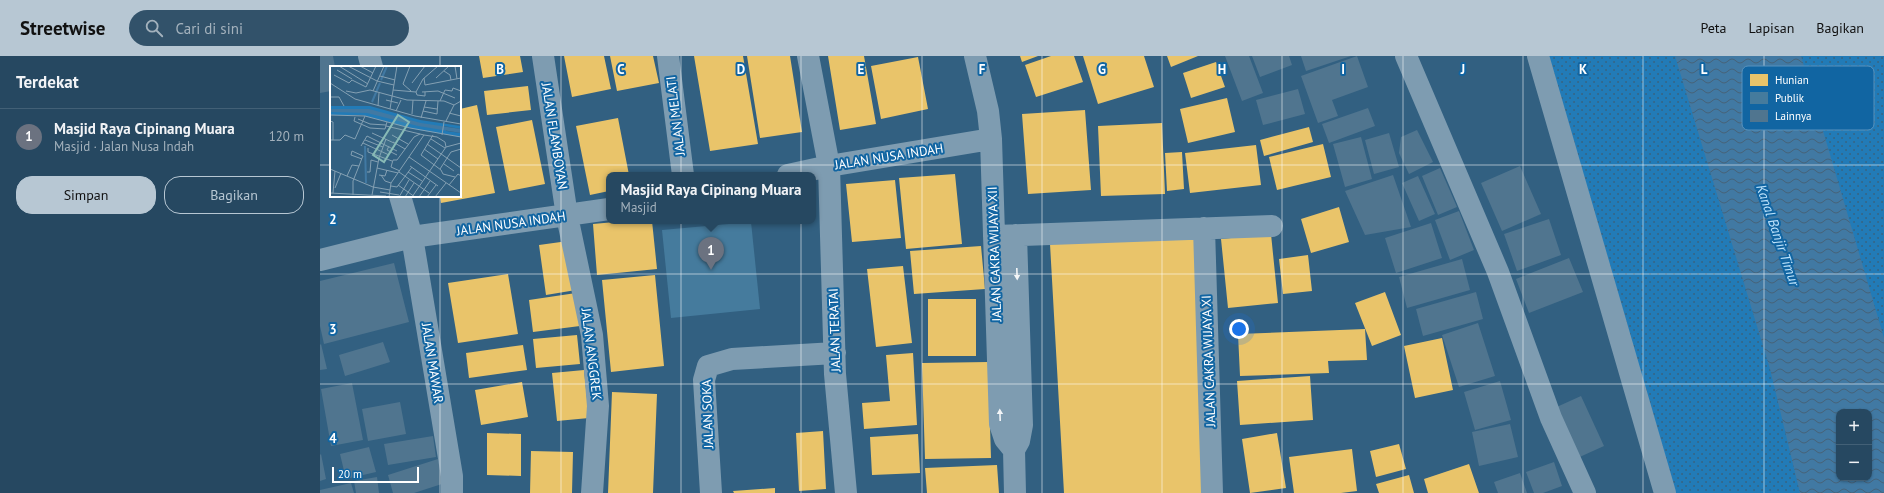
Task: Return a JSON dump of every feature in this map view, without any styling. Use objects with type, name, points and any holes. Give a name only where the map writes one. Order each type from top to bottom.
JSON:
[{"type":"street","points":[[369,56],[372,66]]},
{"type":"street","name":"JALAN FLAMBOYAN","points":[[543,56],[567,216]]},
{"type":"street","name":"JALAN MELATI","points":[[668,56],[683,172]]},
{"type":"street","name":"JALAN TERATAI","points":[[808,56],[829,166],[835,374],[846,493]]},
{"type":"street","name":"JALAN CAKRA WIJAYA XII","points":[[974,56],[988,111],[991,139],[1000,424],[1005,439],[1014,450]]},
{"type":"street","points":[[1406,56],[1498,272],[1551,418],[1585,493]]},
{"type":"street","points":[[1538,56],[1665,493]]},
{"type":"street","name":"JALAN NUSA INDAH","points":[[802,172],[829,166],[991,139]]},
{"type":"street","name":"JALAN MAWAR","points":[[400,197],[412,237],[452,476],[452,492]]},
{"type":"street","name":"JALAN NUSA INDAH","points":[[320,260],[412,237],[606,210]]},
{"type":"street","name":"JALAN ANGGREK","points":[[567,216],[592,335],[598,406],[592,493]]},
{"type":"street","points":[[994,236],[1272,226]]},
{"type":"street","name":"JALAN CAKRA WIJAYA XI","points":[[1204,228],[1212,493]]},
{"type":"street","name":"JALAN CAKRA WIJAYA XII","points":[[1015,493],[1014,450],[1019,442],[1022,425],[1016,235]]},
{"type":"street","name":"JALAN SOKA","points":[[711,493],[704,380],[708,366],[732,359],[835,353]]},
{"type":"shaded area","points":[[1538,56],[1884,56],[1884,493],[1665,493]]},
{"type":"water","name":"Kanal Banjir Timur","points":[[1675,56],[1801,56],[1804,66],[1742,66],[1742,130],[1823,130],[1884,338],[1884,493],[1800,493],[1770,369]]},
{"type":"building: Hunian","points":[[479,56],[520,56],[523,72],[483,78]]},
{"type":"building: Hunian","points":[[564,56],[604,56],[611,89],[572,97]]},
{"type":"building: Hunian","points":[[610,56],[653,56],[659,83],[617,91]]},
{"type":"building: Hunian","points":[[694,56],[743,56],[758,144],[710,151]]},
{"type":"building: Hunian","points":[[747,56],[790,56],[802,132],[760,138]]},
{"type":"building: Hunian","points":[[828,56],[864,56],[876,124],[840,130]]},
{"type":"building: Hunian","points":[[1020,56],[1038,56],[1022,62]]},
{"type":"building: Hunian","points":[[1051,56],[1074,56],[1083,82],[1036,97],[1025,65]]},
{"type":"building: Hunian","points":[[1083,56],[1144,56],[1154,87],[1098,104]]},
{"type":"building: Hunian","points":[[1167,56],[1198,56],[1171,67]]},
{"type":"building: Hunian","points":[[918,57],[928,109],[881,119],[871,66]]},
{"type":"building: Hunian","points":[[1216,62],[1225,87],[1191,98],[1183,73]]},
{"type":"building: Hunian","points":[[528,86],[531,110],[487,115],[484,91]]},
{"type":"building: Hunian","points":[[1227,98],[1235,132],[1188,143],[1180,109]]},
{"type":"building: Hunian","points":[[477,105],[495,193],[441,203],[440,197],[461,197],[461,109]]},
{"type":"building: Hunian","points":[[1085,110],[1091,190],[1028,194],[1022,114]]},
{"type":"building: Hunian","points":[[618,118],[628,172],[606,172],[606,192],[590,195],[576,126]]},
{"type":"building: Hunian","points":[[532,120],[545,184],[509,191],[496,127]]},
{"type":"building: Hunian","points":[[1162,123],[1165,194],[1101,196],[1098,126]]},
{"type":"building: Hunian","points":[[1309,127],[1313,142],[1264,156],[1260,140]]},
{"type":"building: Hunian","points":[[1323,144],[1331,177],[1277,190],[1269,157]]},
{"type":"building: Hunian","points":[[1256,145],[1261,185],[1190,193],[1185,153]]},
{"type":"building: Hunian","points":[[1182,152],[1184,189],[1167,191],[1165,153]]},
{"type":"building: Hunian","points":[[955,174],[962,244],[906,249],[899,178]]},
{"type":"building: Hunian","points":[[895,180],[901,238],[852,242],[846,184]]},
{"type":"building: Hunian","points":[[1339,207],[1349,242],[1311,253],[1301,219]]},
{"type":"building: Hunian","points":[[593,224],[652,224],[657,269],[597,275]]},
{"type":"building: Hunian","points":[[1271,234],[1278,303],[1228,308],[1221,239]]},
{"type":"building: Hunian","points":[[1194,237],[1208,493],[1064,493],[1050,244]]},
{"type":"building: Hunian","points":[[568,241],[576,290],[546,295],[539,245]]},
{"type":"building: Hunian","points":[[981,246],[985,289],[914,294],[910,251]]},
{"type":"building: Hunian","points":[[1308,255],[1312,291],[1283,294],[1279,259]]},
{"type":"building: Hunian","points":[[903,266],[912,343],[876,347],[867,269]]},
{"type":"building: Hunian","points":[[508,274],[518,334],[458,343],[448,283]]},
{"type":"building: Hunian","points":[[655,275],[664,366],[611,372],[602,280]]},
{"type":"building: Hunian","points":[[1385,292],[1401,335],[1372,346],[1355,303]]},
{"type":"building: Hunian","points":[[576,293],[580,326],[533,332],[529,300]]},
{"type":"building: Hunian","points":[[928,299],[976,299],[976,356],[928,356]]},
{"type":"building: Hunian","points":[[1365,329],[1367,360],[1328,361],[1329,373],[1240,376],[1238,334]]},
{"type":"building: Hunian","points":[[577,335],[580,364],[536,368],[533,339]]},
{"type":"building: Hunian","points":[[1442,338],[1453,390],[1415,398],[1404,346]]},
{"type":"building: Hunian","points":[[523,345],[527,370],[469,378],[466,353]]},
{"type":"building: Hunian","points":[[913,353],[917,425],[864,429],[862,403],[890,401],[886,355]]},
{"type":"building: Hunian","points":[[988,362],[991,458],[925,459],[922,363]]},
{"type":"building: Hunian","points":[[584,370],[589,418],[557,421],[552,373]]},
{"type":"building: Hunian","points":[[1310,376],[1313,420],[1240,425],[1237,381]]},
{"type":"building: Hunian","points":[[522,382],[528,417],[481,425],[475,390]]},
{"type":"building: Hunian","points":[[612,392],[657,394],[653,493],[608,493]]},
{"type":"building: Hunian","points":[[823,431],[826,489],[799,491],[796,433]]},
{"type":"building: Hunian","points":[[487,433],[521,434],[521,476],[487,475]]},
{"type":"building: Hunian","points":[[1277,433],[1286,488],[1250,493],[1242,439]]},
{"type":"building: Hunian","points":[[918,434],[920,473],[872,475],[870,437]]},
{"type":"building: Hunian","points":[[1399,444],[1406,469],[1376,477],[1370,451]]},
{"type":"building: Hunian","points":[[1352,449],[1357,491],[1341,493],[1294,493],[1289,457]]},
{"type":"building: Hunian","points":[[531,451],[573,452],[572,493],[530,493]]},
{"type":"building: Hunian","points":[[1469,464],[1479,493],[1428,493],[1424,479]]},
{"type":"building: Hunian","points":[[997,465],[999,493],[927,493],[925,468]]},
{"type":"building: Hunian","points":[[1409,475],[1414,493],[1379,493],[1376,484]]},
{"type":"building: Hunian","points":[[775,488],[775,493],[734,493],[733,491]]},
{"type":"building: Publik","points":[[729,224],[751,224],[760,309],[671,318],[662,230]]},
{"type":"building: Lainnya","points":[[320,56],[333,56],[335,66],[330,66],[330,91],[320,93]]},
{"type":"building: Lainnya","points":[[1225,56],[1249,56],[1263,93],[1242,101]]},
{"type":"building: Lainnya","points":[[1252,56],[1289,56],[1292,65],[1260,77]]},
{"type":"building: Lainnya","points":[[1301,56],[1351,56],[1306,71]]},
{"type":"building: Lainnya","points":[[1357,56],[1368,87],[1332,100],[1338,116],[1318,123],[1301,76]]},
{"type":"building: Lainnya","points":[[1298,89],[1305,114],[1263,125],[1256,100]]},
{"type":"building: Lainnya","points":[[1368,108],[1375,126],[1329,143],[1322,124]]},
{"type":"building: Lainnya","points":[[1417,130],[1433,162],[1409,174],[1399,153],[1401,137]]},
{"type":"building: Lainnya","points":[[1389,133],[1399,167],[1374,174],[1365,140]]},
{"type":"building: Lainnya","points":[[1361,137],[1372,179],[1345,187],[1333,144]]},
{"type":"building: Lainnya","points":[[1520,166],[1541,214],[1502,231],[1481,183]]},
{"type":"building: Lainnya","points":[[1440,168],[1457,207],[1438,215],[1422,176]]},
{"type":"building: Lainnya","points":[[1393,175],[1411,227],[1365,235],[1345,191]]},
{"type":"building: Lainnya","points":[[1418,176],[1435,214],[1419,221],[1402,183]]},
{"type":"building: Lainnya","points":[[1459,211],[1474,250],[1450,260],[1435,220]]},
{"type":"building: Lainnya","points":[[1549,219],[1561,255],[1517,271],[1504,234]]},
{"type":"building: Lainnya","points":[[1431,223],[1442,258],[1396,273],[1385,238]]},
{"type":"building: Lainnya","points":[[1569,258],[1583,292],[1529,313],[1516,279]]},
{"type":"building: Lainnya","points":[[1462,259],[1470,290],[1407,308],[1399,277]]},
{"type":"building: Lainnya","points":[[394,263],[409,322],[324,344],[320,326],[320,281]]},
{"type":"building: Lainnya","points":[[1476,292],[1483,319],[1423,336],[1416,309]]},
{"type":"building: Lainnya","points":[[1478,323],[1495,376],[1459,387],[1442,335]]},
{"type":"building: Lainnya","points":[[383,342],[390,362],[345,376],[339,355]]},
{"type":"building: Lainnya","points":[[321,344],[327,369],[320,370],[320,345]]},
{"type":"building: Lainnya","points":[[1500,381],[1511,420],[1475,430],[1464,392]]},
{"type":"building: Lainnya","points":[[352,383],[363,440],[331,446],[321,389]]},
{"type":"building: Lainnya","points":[[1581,396],[1604,446],[1573,460],[1550,410]]},
{"type":"building: Lainnya","points":[[400,402],[406,434],[368,441],[362,409]]},
{"type":"building: Lainnya","points":[[1510,424],[1518,457],[1479,466],[1472,432]]},
{"type":"building: Lainnya","points":[[433,436],[436,457],[388,465],[384,444]]},
{"type":"building: Lainnya","points":[[369,447],[376,472],[346,479],[340,454]]},
{"type":"building: Lainnya","points":[[321,454],[326,479],[320,481],[320,455]]},
{"type":"building: Lainnya","points":[[438,459],[445,483],[414,493],[393,493],[388,475]]},
{"type":"building: Lainnya","points":[[1554,462],[1562,486],[1543,493],[1534,493],[1526,472]]},
{"type":"building: Lainnya","points":[[1520,473],[1527,493],[1498,493],[1494,482]]},
{"type":"building: Lainnya","points":[[377,477],[379,493],[356,493],[354,481]]},
{"type":"building: Lainnya","points":[[351,483],[354,493],[320,493],[320,490]]},
{"type":"place","name":"Masjid Raya Cipinang Muara","points":[[711,270]]}]
